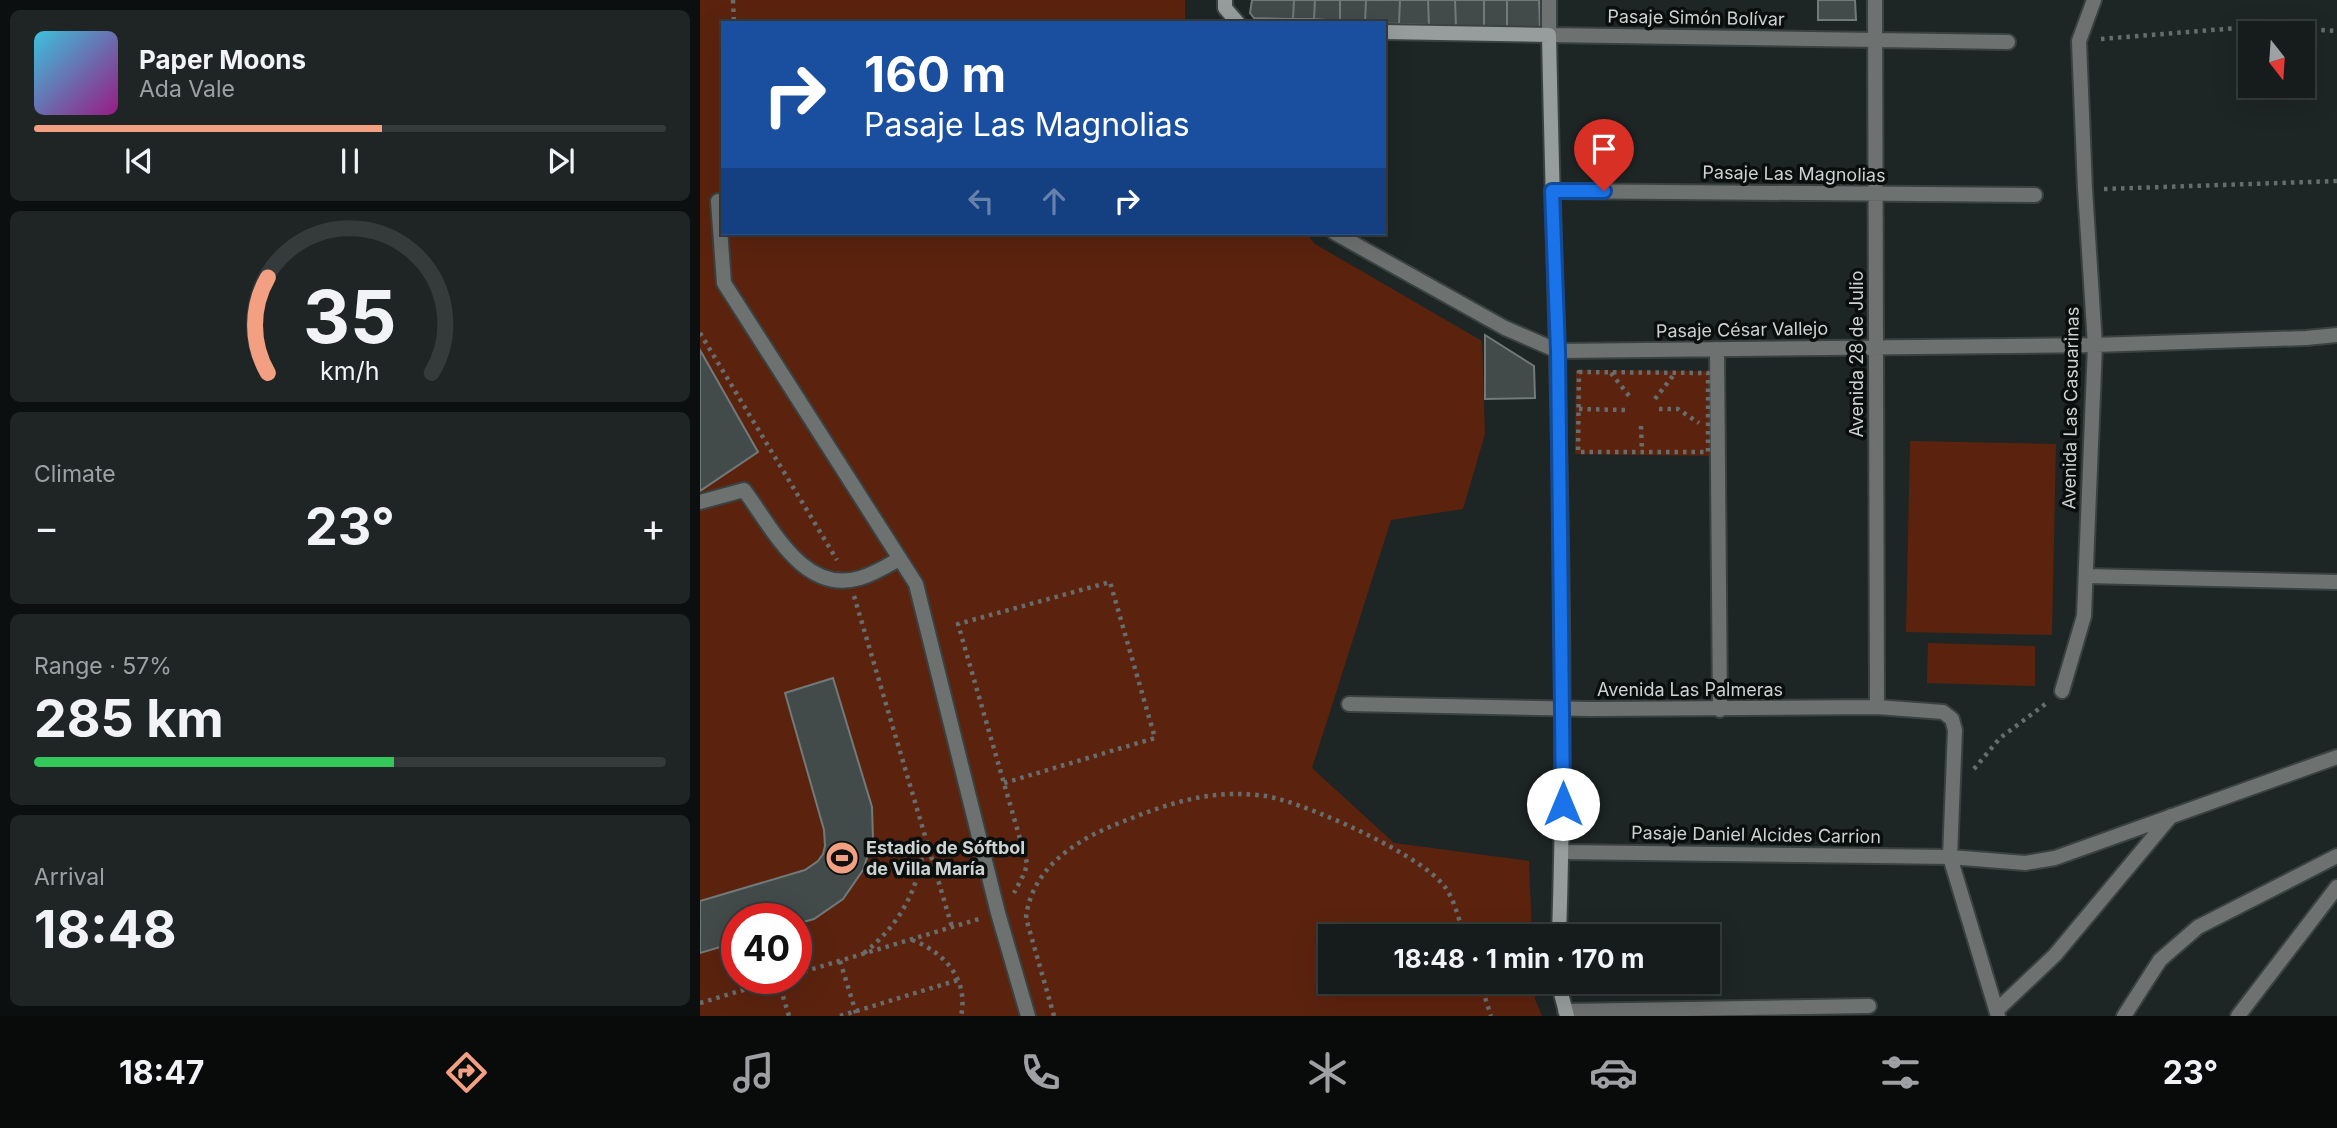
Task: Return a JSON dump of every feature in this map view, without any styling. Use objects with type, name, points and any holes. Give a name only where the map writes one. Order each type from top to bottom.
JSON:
[{"type":"street","points":[[1225,0],[1225,8],[1236,21]]},
{"type":"street","points":[[1549,0],[1563,709],[1559,924]]},
{"type":"street","name":"Avenida 28 de Julio","points":[[1875,0],[1877,707]]},
{"type":"street","name":"Avenida Las Casuarinas","points":[[2062,691],[2084,616],[2086,576],[2095,345],[2079,41],[2094,0]]},
{"type":"street","name":"Pasaje Simón Bolívar","points":[[1386,32],[2008,42]]},
{"type":"street","name":"Pasaje Las Magnolias","points":[[1552,191],[2035,195]]},
{"type":"street","points":[[718,201],[724,283],[916,584],[998,914],[1028,1016]]},
{"type":"street","points":[[1339,235],[1505,328],[1558,351]]},
{"type":"street","name":"Pasaje César Vallejo","points":[[1558,351],[2095,345],[2337,335]]},
{"type":"street","points":[[1717,349],[1720,710]]},
{"type":"street","points":[[700,502],[744,490],[803,567],[831,580],[850,580],[871,575],[899,559]]},
{"type":"street","points":[[2086,576],[2337,582]]},
{"type":"street","name":"Avenida Las Palmeras","points":[[1349,704],[1720,710],[1877,707],[1943,712],[1952,719],[1955,730],[1952,795]]},
{"type":"street","name":"Pasaje Daniel Alcides Carrion","points":[[1562,852],[1950,857],[2025,863],[2055,858],[2337,757]]},
{"type":"street","points":[[1952,795],[1950,857],[1997,1013],[2055,955],[2171,816]]},
{"type":"street","points":[[2124,1016],[2160,960],[2197,927],[2337,856]]},
{"type":"street","points":[[2238,1016],[2337,887]]},
{"type":"street","points":[[1561,994],[1566,1014],[1869,1006]]},
{"type":"path","points":[[733,0],[734,21]]},
{"type":"path","points":[[2079,41],[2262,26],[2337,31]]},
{"type":"path","points":[[2085,189],[2337,181]]},
{"type":"path","points":[[700,334],[850,580],[953,927]]},
{"type":"path","points":[[1579,372],[1675,373],[1708,373],[1708,452],[1578,452],[1579,372]]},
{"type":"path","points":[[1611,372],[1630,397]]},
{"type":"path","points":[[1655,399],[1675,373]]},
{"type":"path","points":[[1659,409],[1678,408],[1708,430]]},
{"type":"path","points":[[1578,409],[1625,410]]},
{"type":"path","points":[[1641,426],[1642,452]]},
{"type":"path","points":[[812,969],[998,914],[1008,905],[1027,863],[958,624],[1110,582],[1155,738],[1004,783]]},
{"type":"path","points":[[1952,795],[2000,738],[2062,691]]},
{"type":"path","points":[[1054,1016],[1026,918],[1027,908],[1042,876],[1058,856],[1085,838],[1137,816],[1192,799],[1237,794],[1281,799],[1362,832],[1408,857],[1438,879],[1452,899],[1460,924]]},
{"type":"path","points":[[863,954],[891,928],[911,897],[921,865],[925,834]]},
{"type":"path","points":[[912,940],[929,946],[951,967],[962,995],[961,1016]]},
{"type":"path","points":[[840,961],[856,1014]]},
{"type":"path","points":[[840,1016],[856,1014],[958,980]]},
{"type":"path","points":[[700,1003],[730,994]]},
{"type":"path","points":[[784,994],[789,1016]]},
{"type":"path","points":[[1484,994],[1491,1016]]},
{"type":"shaded area","points":[[700,0],[1185,0],[1185,21],[721,21],[721,235],[1308,235],[1315,244],[1482,341],[1485,434],[1463,509],[1391,520],[1312,768],[1394,843],[1529,861],[1532,924],[1318,924],[1318,994],[1535,994],[1542,1016],[700,1016]]},
{"type":"shaded area","points":[[1576,370],[1711,371],[1710,456],[1575,454]]},
{"type":"shaded area","points":[[1910,441],[2056,444],[2052,635],[1906,632]]},
{"type":"shaded area","points":[[1928,643],[2035,646],[2035,686],[1927,683]]},
{"type":"building","points":[[1252,0],[1294,0],[1293,19],[1254,18],[1250,13]]},
{"type":"building","points":[[1294,0],[1315,0],[1314,19],[1293,19]]},
{"type":"building","points":[[1315,0],[1340,0],[1340,21],[1314,19]]},
{"type":"building","points":[[1340,0],[1366,0],[1365,21],[1340,21]]},
{"type":"building","points":[[1366,0],[1400,0],[1399,24],[1365,21]]},
{"type":"building","points":[[1400,0],[1428,0],[1429,25],[1399,24]]},
{"type":"building","points":[[1428,0],[1455,0],[1456,27],[1429,25]]},
{"type":"building","points":[[1455,0],[1484,0],[1484,28],[1456,27]]},
{"type":"building","points":[[1484,0],[1507,0],[1507,28],[1484,28]]},
{"type":"building","points":[[1507,0],[1539,0],[1540,28],[1507,28]]},
{"type":"building","points":[[1818,0],[1855,0],[1856,20],[1818,20]]},
{"type":"building","points":[[1485,335],[1534,366],[1535,398],[1485,399]]},
{"type":"building","points":[[700,350],[758,452],[700,491]]},
{"type":"building","points":[[833,678],[872,807],[873,839],[863,870],[843,899],[812,920],[812,903],[721,903],[721,947],[700,953],[700,901],[805,870],[823,854],[824,830],[785,693]]},
{"type":"place","name":"Estadio de Sóftbol de Villa María","points":[[842,858]]},
{"type":"route","points":[[1563,804],[1558,351],[1552,191],[1604,191]]}]
